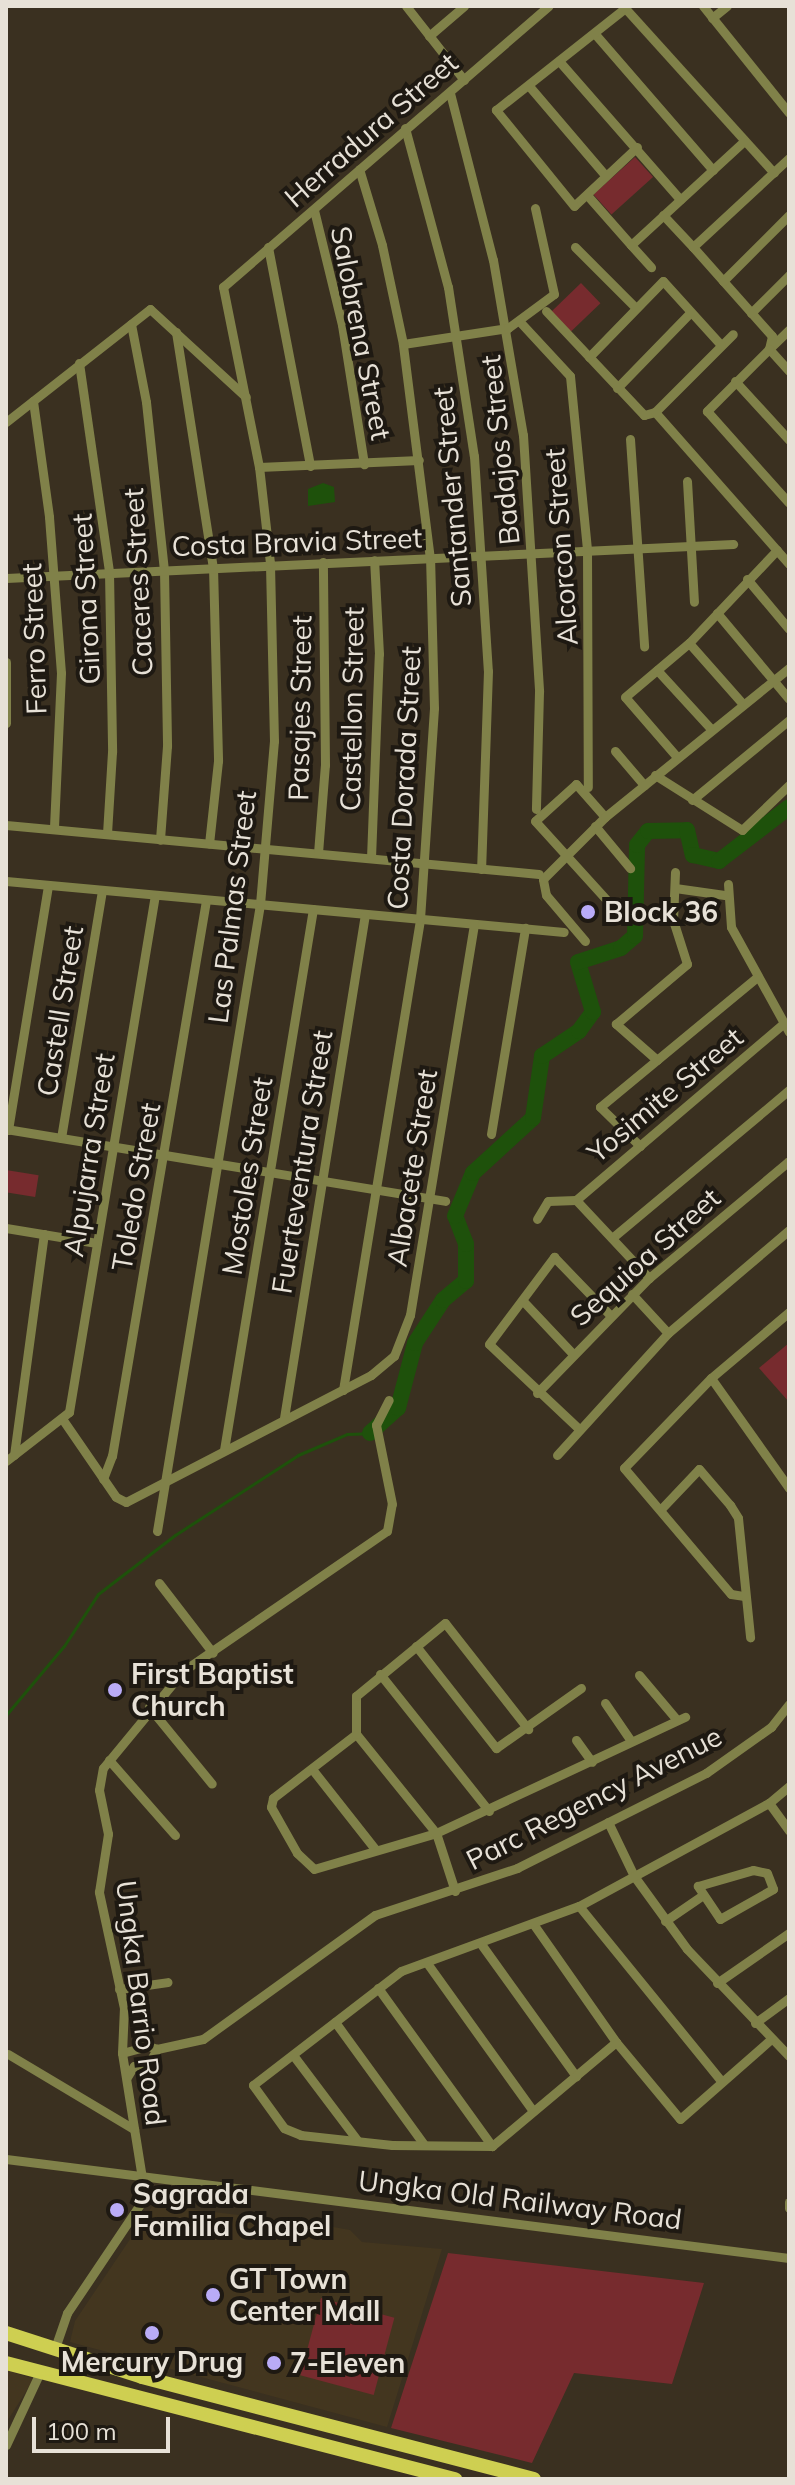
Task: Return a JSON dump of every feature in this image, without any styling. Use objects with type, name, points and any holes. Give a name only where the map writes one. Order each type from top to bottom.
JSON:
[{"type":"main road","points":[[6,2333],[55,2348],[132,2384]]},
{"type":"main road","points":[[6,2342],[294,2436],[455,2479]]},
{"type":"main road","points":[[6,2354],[132,2384],[299,2418],[534,2479]]},
{"type":"main road","points":[[6,2363],[40,2372],[132,2384]]},
{"type":"main road","points":[[294,2436],[299,2418]]},
{"type":"street","points":[[406,6],[464,80]]},
{"type":"street","points":[[429,36],[464,6]]},
{"type":"street","name":"Herradura Street","points":[[223,287],[548,6]]},
{"type":"street","points":[[727,6],[708,10],[789,113]]},
{"type":"street","points":[[637,147],[574,206],[495,114],[625,8],[774,173]]},
{"type":"street","points":[[595,34],[713,170]]},
{"type":"street","points":[[559,61],[680,199]]},
{"type":"street","points":[[529,86],[606,176]]},
{"type":"street","name":"Badajos Street","points":[[450,93],[475,179],[508,328],[534,553],[539,692],[536,809]]},
{"type":"street","name":"Santander Street","points":[[405,128],[431,215],[456,336],[483,555],[488,671],[481,869]]},
{"type":"street","points":[[631,245],[744,141]]},
{"type":"street","points":[[693,247],[789,158]]},
{"type":"street","name":"Costa Dorada Street","points":[[343,1390],[420,919],[434,708],[430,559],[403,344],[382,245],[359,169]]},
{"type":"street","points":[[587,195],[651,267]]},
{"type":"street","points":[[403,344],[508,328],[521,323],[555,292],[535,208]]},
{"type":"street","name":"Salobrena Street","points":[[314,210],[342,325],[364,464]]},
{"type":"street","points":[[663,215],[772,336],[769,349]]},
{"type":"street","points":[[723,281],[789,215]]},
{"type":"street","points":[[268,247],[310,466]]},
{"type":"street","points":[[575,247],[636,308]]},
{"type":"street","points":[[751,313],[789,275]]},
{"type":"street","points":[[589,357],[663,281],[721,345]]},
{"type":"street","name":"Las Palmas Street","points":[[157,1531],[260,904],[274,741],[270,563],[259,467],[223,287]]},
{"type":"street","points":[[6,422],[153,309],[246,397]]},
{"type":"street","points":[[546,311],[642,414],[655,412],[733,334]]},
{"type":"street","points":[[617,388],[690,313]]},
{"type":"street","name":"Alcorcon Street","points":[[521,323],[570,376],[587,550],[588,787]]},
{"type":"street","name":"Caceres Street","points":[[131,324],[146,402],[164,570],[167,746],[160,840]]},
{"type":"street","points":[[789,330],[707,411],[789,503]]},
{"type":"street","points":[[176,332],[213,567],[218,761],[209,844]]},
{"type":"street","points":[[769,349],[789,371]]},
{"type":"street","name":"Girona Street","points":[[79,363],[109,572],[113,737],[107,834]]},
{"type":"street","points":[[735,381],[789,440]]},
{"type":"street","name":"Ferro Street","points":[[33,401],[55,574],[61,673],[54,829]]},
{"type":"street","points":[[655,412],[789,564]]},
{"type":"street","points":[[630,439],[640,548],[644,647]]},
{"type":"street","points":[[259,467],[419,460]]},
{"type":"street","points":[[687,481],[694,602]]},
{"type":"street","name":"Costa Bravia Street","points":[[6,578],[270,563],[430,559],[733,544]]},
{"type":"street","points":[[677,757],[625,700],[689,643],[777,550]]},
{"type":"street","name":"Castellon Street","points":[[371,858],[379,654],[374,560]]},
{"type":"street","name":"Pasajes Street","points":[[318,853],[325,749],[323,562]]},
{"type":"street","points":[[747,579],[789,629]]},
{"type":"street","points":[[717,613],[774,676],[789,699]]},
{"type":"street","points":[[689,643],[742,703]]},
{"type":"street","points":[[6,662],[6,723]]},
{"type":"street","points":[[585,941],[542,889],[543,879],[564,854],[605,817],[774,676],[789,668]]},
{"type":"street","points":[[657,670],[711,729]]},
{"type":"street","points":[[692,800],[789,720]]},
{"type":"street","points":[[615,751],[644,785]]},
{"type":"street","points":[[655,775],[692,800],[745,829],[789,785]]},
{"type":"street","points":[[605,817],[573,785],[535,821],[622,917]]},
{"type":"street","points":[[6,825],[539,874]]},
{"type":"street","points":[[595,826],[630,868]]},
{"type":"street","points":[[657,1060],[616,1024],[686,966],[673,920],[675,872]]},
{"type":"street","points":[[6,881],[564,932]]},
{"type":"street","points":[[48,885],[7,1130],[445,1201]]},
{"type":"street","points":[[675,888],[726,889],[731,927],[756,978],[786,1028]]},
{"type":"street","name":"Castell Street","points":[[61,1138],[102,890]]},
{"type":"street","name":"Alpujarra Street","points":[[63,1420],[70,1407],[155,895]]},
{"type":"street","name":"Toledo Street","points":[[103,1479],[112,1456],[206,900]]},
{"type":"street","name":"Mostoles Street","points":[[224,1450],[313,909]]},
{"type":"street","name":"Fuerteventura Street","points":[[284,1418],[365,914]]},
{"type":"street","name":"Albacete Street","points":[[103,1479],[126,1502],[384,1367],[403,1341],[474,924]]},
{"type":"street","points":[[491,1134],[525,928]]},
{"type":"street","points":[[640,1146],[600,1107],[756,978]]},
{"type":"street","name":"Yosimite Street","points":[[576,1200],[786,1028]]},
{"type":"street","points":[[612,1238],[789,1090]]},
{"type":"street","name":"Sequioa Street","points":[[537,1393],[609,1314],[789,1161]]},
{"type":"street","points":[[537,1219],[548,1201],[576,1200],[649,1278]]},
{"type":"street","points":[[6,1228],[97,1243]]},
{"type":"street","points":[[557,1455],[578,1428],[668,1333],[789,1230]]},
{"type":"street","points":[[10,1458],[44,1234]]},
{"type":"street","points":[[578,1428],[537,1393],[489,1344],[557,1258],[609,1314]]},
{"type":"street","points":[[632,1294],[668,1333]]},
{"type":"street","points":[[523,1301],[573,1354]]},
{"type":"street","points":[[743,1596],[731,1594],[624,1468],[711,1378],[789,1312]]},
{"type":"street","points":[[711,1378],[789,1487]]},
{"type":"street","name":"Ungka Barrio Road","points":[[55,2348],[67,2313],[141,2203],[142,2178],[122,2053],[125,2030],[99,1892],[108,1834],[99,1790],[109,1760],[176,1677],[387,1531],[392,1504],[376,1425],[389,1400]]},
{"type":"street","points":[[10,1458],[63,1420],[103,1479]]},
{"type":"street","points":[[661,1509],[695,1472],[705,1471],[738,1518],[743,1596],[750,1637]]},
{"type":"street","points":[[159,1583],[213,1653]]},
{"type":"street","points":[[455,1891],[436,1833],[356,1734],[356,1696],[445,1623],[528,1729]]},
{"type":"street","points":[[416,1646],[491,1745],[500,1749],[581,1688]]},
{"type":"street","points":[[380,1674],[489,1811]]},
{"type":"street","points":[[356,1734],[281,1790],[271,1807],[303,1861],[314,1869],[436,1833],[489,1811],[681,1719],[639,1675]]},
{"type":"street","points":[[605,1703],[631,1741]]},
{"type":"street","name":"Parc Regency Avenue","points":[[122,2053],[148,2046],[157,2049],[203,2039],[375,1915],[517,1868],[608,1822],[730,1759],[771,1727],[789,1704]]},
{"type":"street","points":[[149,1707],[212,1784]]},
{"type":"street","points":[[576,1740],[592,1762]]},
{"type":"street","points":[[109,1760],[175,1835]]},
{"type":"street","points":[[312,1769],[375,1849]]},
{"type":"street","points":[[616,2042],[492,2146],[301,2135],[276,2120],[253,2085],[401,1971],[534,1925],[579,1906],[769,1803],[789,1786]]},
{"type":"street","points":[[769,1803],[789,1831]]},
{"type":"street","points":[[608,1822],[634,1876],[665,1921],[717,1983],[789,2056]]},
{"type":"street","points":[[753,1870],[767,1873],[773,1884],[769,1894],[726,1919],[715,1914],[703,1895],[701,1884],[753,1870]]},
{"type":"street","points":[[665,1921],[703,1895]]},
{"type":"street","points":[[579,1906],[721,2081]]},
{"type":"street","points":[[534,1925],[616,2042],[680,2119],[771,2039]]},
{"type":"street","points":[[717,1983],[789,1933]]},
{"type":"street","points":[[481,1944],[576,2076]]},
{"type":"street","points":[[427,1963],[533,2111]]},
{"type":"street","points":[[119,1989],[168,1982]]},
{"type":"street","points":[[378,1988],[492,2146]]},
{"type":"street","points":[[755,2023],[789,1998]]},
{"type":"street","points":[[335,2022],[423,2143]]},
{"type":"street","points":[[127,2079],[134,2066],[150,2061],[157,2049]]},
{"type":"street","points":[[8,2054],[134,2129]]},
{"type":"street","points":[[293,2055],[357,2140]]},
{"type":"street","name":"Ungka Old Railway Road","points":[[6,2159],[789,2258]]},
{"type":"street","points":[[6,2445],[40,2372]]},
{"type":"shaded area","points":[[635,157],[653,177],[611,215],[593,194]]},
{"type":"shaded area","points":[[581,283],[600,303],[571,332],[552,311]]},
{"type":"shaded area","points":[[323,483],[334,487],[335,502],[308,506],[308,489]]},
{"type":"shaded area","points":[[6,1170],[39,1175],[35,1197],[6,1192]]},
{"type":"shaded area","points":[[789,1343],[789,1402],[759,1368]]},
{"type":"shaded area","points":[[153,2205],[317,2224],[350,2230],[362,2242],[442,2249],[387,2427],[70,2342],[75,2321]]},
{"type":"shaded area","points":[[448,2253],[704,2283],[672,2384],[574,2373],[532,2463],[391,2428]]},
{"type":"shaded area","points":[[321,2298],[394,2318],[374,2395],[300,2375]]},
{"type":"shaded area","points":[[6,2370],[34,2379],[6,2423]]},
{"type":"waterway","points":[[370,1433],[398,1408],[415,1343],[443,1300],[466,1281],[466,1244],[455,1216],[473,1173],[533,1118],[542,1056],[579,1031],[593,1012],[578,962],[621,948],[635,936],[637,845],[648,831],[687,830],[693,855],[719,861],[789,807]]},
{"type":"waterway","points":[[6,1715],[64,1646],[98,1594],[175,1535],[298,1455],[347,1434],[370,1433]]},
{"type":"place","name":"Block 36","points":[[588,912]]},
{"type":"place","name":"First Baptist Church","points":[[115,1690]]},
{"type":"place","name":"Sagrada Familia Chapel","points":[[117,2210]]},
{"type":"place","name":"GT Town Center Mall","points":[[213,2295]]},
{"type":"place","name":"Mercury Drug","points":[[152,2333]]},
{"type":"place","name":"7-Eleven","points":[[274,2363]]}]
